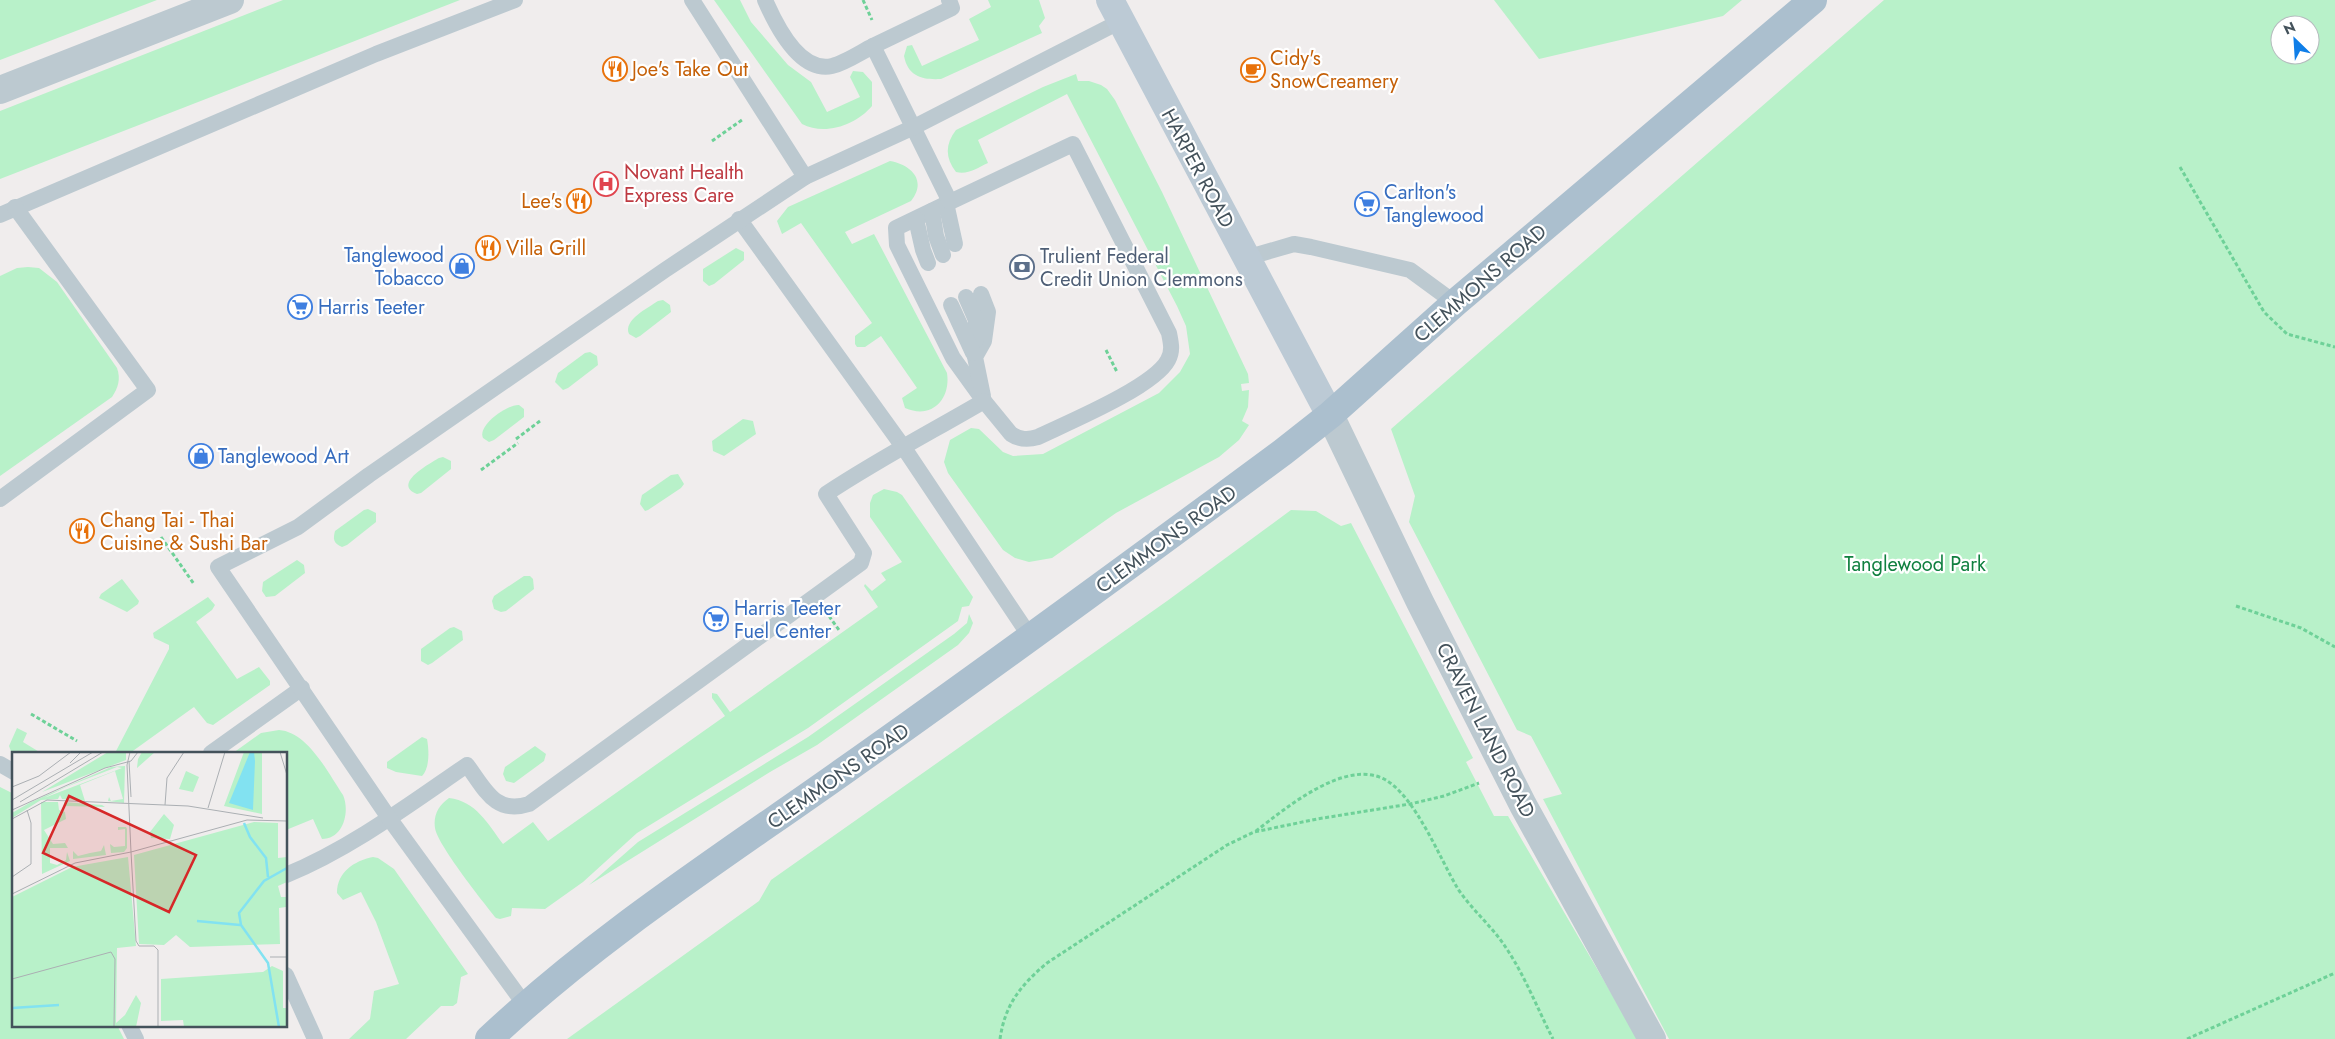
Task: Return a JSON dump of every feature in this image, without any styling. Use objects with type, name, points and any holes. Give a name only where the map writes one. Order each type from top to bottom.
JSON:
[{"type":"main road","name":"CLEMMONS ROAD","points":[[489,1039],[560,975],[672,892],[1031,638],[1276,458],[1330,415],[1455,303],[1813,0]]},
{"type":"main road","name":"HARPER ROAD","points":[[1116,11],[1330,415]]},
{"type":"street","points":[[0,90],[230,0]]},
{"type":"street","name":"CRAVEN LAND ROAD","points":[[1330,415],[1420,602],[1507,773],[1652,1039]]},
{"type":"lane","points":[[0,215],[376,54],[516,0]]},
{"type":"lane","points":[[692,0],[805,177]]},
{"type":"lane","points":[[764,0],[778,29],[789,44],[810,61],[831,66],[952,8],[949,0]]},
{"type":"lane","points":[[525,1005],[389,818],[218,567],[298,527],[377,470],[739,220],[805,177],[914,127],[1116,11]]},
{"type":"lane","points":[[873,46],[914,127],[955,244]]},
{"type":"lane","points":[[1073,144],[1169,333],[1172,345],[1168,361],[1145,381],[1038,437],[1028,440],[1017,438],[1011,434],[953,358],[896,245],[896,228],[942,205],[1073,144]]},
{"type":"lane","points":[[942,205],[936,236],[943,255]]},
{"type":"lane","points":[[0,499],[148,390],[15,207]]},
{"type":"lane","points":[[916,219],[928,263]]},
{"type":"lane","points":[[739,220],[904,448],[1031,638]]},
{"type":"lane","points":[[1246,258],[1294,244],[1311,247],[1410,270],[1455,303]]},
{"type":"lane","points":[[973,296],[988,312],[984,342],[975,357]]},
{"type":"lane","points":[[951,305],[975,357],[984,401]]},
{"type":"lane","points":[[288,874],[304,867],[389,818],[467,765],[499,805],[515,808],[529,804],[861,563],[864,553],[826,494],[872,463],[904,448],[984,401]]},
{"type":"lane","points":[[212,752],[302,688]]},
{"type":"lane","points":[[0,764],[12,771]]},
{"type":"lane","points":[[288,979],[315,1039]]},
{"type":"lane","points":[[130,1026],[136,1039]]},
{"type":"path","points":[[712,142],[760,107]]},
{"type":"path","points":[[2180,167],[2264,312],[2287,334],[2335,347]]},
{"type":"path","points":[[481,470],[540,422]]},
{"type":"path","points":[[161,537],[194,584]]},
{"type":"path","points":[[2236,606],[2301,628],[2335,647]]},
{"type":"path","points":[[31,714],[77,740]]},
{"type":"path","points":[[1254,832],[1410,804],[1444,796],[1507,773]]},
{"type":"path","points":[[1000,1039],[1011,1003],[1026,982],[1047,963],[1227,845],[1254,832],[1305,795],[1327,783],[1365,775],[1384,779],[1398,790],[1410,804],[1459,889],[1477,914],[1500,939],[1553,1039]]},
{"type":"path","points":[[2187,1039],[2335,973]]},
{"type":"green space","points":[[0,0],[157,0],[0,60]]},
{"type":"green space","points":[[283,0],[460,0],[0,179],[0,111]]},
{"type":"green space","points":[[714,0],[740,0],[751,22],[788,65],[811,82],[827,112],[860,97],[850,77],[853,71],[863,72],[872,82],[872,106],[858,119],[840,127],[820,129],[802,124]]},
{"type":"green space","points":[[988,0],[1039,0],[1045,18],[1039,26],[1042,33],[941,79],[922,78],[909,69],[904,56],[907,46],[912,45],[922,66],[979,40],[969,19],[991,7]]},
{"type":"green space","points":[[1494,0],[1742,0],[1723,16],[1539,59]]},
{"type":"green space","name":"Tanglewood Park","points":[[1884,0],[2335,0],[2335,1039],[1669,1039],[1543,799],[1562,794],[1531,736],[1517,730],[1409,522],[1415,496],[1391,429]]},
{"type":"green space","points":[[1076,74],[1078,81],[1089,81],[1107,89],[1115,100],[1162,192],[1248,374],[1249,383],[1241,384],[1242,391],[1249,390],[1248,407],[1242,421],[1249,425],[1239,440],[1219,457],[1116,513],[1052,558],[1029,562],[1015,558],[1003,550],[948,473],[944,462],[950,440],[971,428],[979,429],[1003,452],[1013,456],[1043,454],[1159,393],[1180,372],[1190,354],[1186,326],[1177,306],[1067,94],[978,140],[988,163],[965,173],[956,172],[952,167],[948,156],[948,146],[956,130],[1043,87]]},
{"type":"green space","points":[[890,161],[905,166],[915,175],[918,187],[916,194],[911,201],[845,232],[852,244],[874,234],[947,373],[946,391],[943,399],[938,405],[924,411],[905,408],[902,398],[917,388],[881,336],[865,347],[857,347],[855,344],[855,336],[872,323],[801,223],[782,234],[777,221],[788,207]]},
{"type":"green space","points":[[736,248],[744,252],[744,260],[714,284],[709,286],[703,281],[703,269]]},
{"type":"green space","points":[[17,268],[39,268],[57,282],[117,368],[119,380],[112,397],[0,476],[0,276]]},
{"type":"green space","points":[[663,300],[670,305],[671,312],[640,336],[636,338],[629,334],[628,329],[633,319],[658,301]]},
{"type":"green space","points":[[590,352],[597,356],[598,365],[563,390],[555,382],[558,373],[585,353]]},
{"type":"green space","points":[[519,405],[524,409],[524,417],[494,440],[489,442],[483,438],[482,433],[485,427],[495,416],[508,408]]},
{"type":"green space","points":[[743,419],[753,421],[756,434],[724,456],[713,451],[712,441]]},
{"type":"green space","points":[[443,457],[451,461],[451,469],[421,493],[417,494],[410,490],[408,485],[415,474]]},
{"type":"green space","points":[[678,474],[684,484],[681,488],[645,511],[640,504],[642,495],[671,475]]},
{"type":"green space","points":[[884,489],[902,495],[973,597],[969,606],[962,607],[958,621],[808,728],[637,833],[583,882],[545,909],[512,908],[511,916],[500,919],[496,918],[461,873],[438,836],[435,828],[435,819],[437,811],[442,804],[449,798],[467,804],[481,815],[503,844],[533,822],[548,841],[725,716],[712,698],[712,693],[717,694],[730,712],[878,607],[864,586],[865,584],[872,591],[886,580],[881,573],[902,562],[870,517],[870,503],[873,495]]},
{"type":"green space","points":[[368,509],[376,513],[376,522],[347,545],[342,547],[337,544],[334,539],[335,531]]},
{"type":"green space","points":[[1291,510],[1316,511],[1341,526],[1351,523],[1473,758],[1466,762],[1494,816],[1508,816],[1638,1039],[567,1039],[759,901],[771,880],[1167,601]]},
{"type":"green space","points":[[297,560],[304,565],[305,573],[275,596],[266,597],[262,591],[263,582]]},
{"type":"green space","points":[[524,576],[530,576],[533,579],[534,589],[506,611],[501,612],[494,609],[492,601],[494,596]]},
{"type":"green space","points":[[122,579],[139,601],[138,604],[127,612],[99,598],[101,594]]},
{"type":"green space","points":[[208,597],[215,605],[212,610],[196,622],[237,679],[259,667],[270,681],[270,685],[213,725],[207,723],[194,707],[131,752],[116,752],[169,649],[169,645],[154,638],[153,633]]},
{"type":"green space","points":[[969,614],[973,623],[969,633],[958,645],[817,745],[770,772],[589,885],[638,842],[808,737],[954,634],[967,623]]},
{"type":"green space","points":[[454,627],[462,631],[463,640],[428,665],[421,661],[421,649]]},
{"type":"green space","points":[[17,728],[27,733],[23,742],[39,752],[12,752],[12,754],[9,746]]},
{"type":"green space","points":[[279,730],[289,732],[308,746],[324,765],[345,801],[345,816],[336,834],[330,838],[322,839],[313,819],[288,829],[288,752],[234,752],[261,733]]},
{"type":"green space","points":[[422,737],[427,739],[428,764],[422,776],[396,772],[387,768],[387,762]]},
{"type":"green space","points":[[535,746],[546,754],[544,761],[514,783],[506,781],[503,774],[505,767]]},
{"type":"green space","points":[[0,787],[12,793],[12,1026],[118,1026],[124,1039],[0,1039]]},
{"type":"green space","points":[[373,857],[378,858],[394,869],[468,974],[461,977],[457,1003],[453,1006],[441,1006],[406,1039],[349,1039],[370,1019],[374,991],[399,984],[376,922],[361,892],[343,900],[337,893],[343,873],[359,861]]},
{"type":"place","name":"Joe's Take Out","points":[[615,69]]},
{"type":"place","name":"Cidy's SnowCreamery","points":[[1253,70]]},
{"type":"place","name":"Novant Health Express Care","points":[[606,184]]},
{"type":"place","name":"Lee's","points":[[579,201]]},
{"type":"place","name":"Carlton's Tanglewood","points":[[1367,204]]},
{"type":"place","name":"Villa Grill","points":[[488,248]]},
{"type":"place","name":"Tanglewood Tobacco","points":[[462,266]]},
{"type":"place","name":"Trulient Federal Credit Union Clemmons","points":[[1022,267]]},
{"type":"place","name":"Harris Teeter","points":[[300,307]]},
{"type":"place","name":"Tanglewood Art","points":[[201,456]]},
{"type":"place","name":"Chang Tai - Thai Cuisine & Sushi Bar","points":[[82,531]]},
{"type":"place","name":"Harris Teeter Fuel Center","points":[[716,619]]}]
